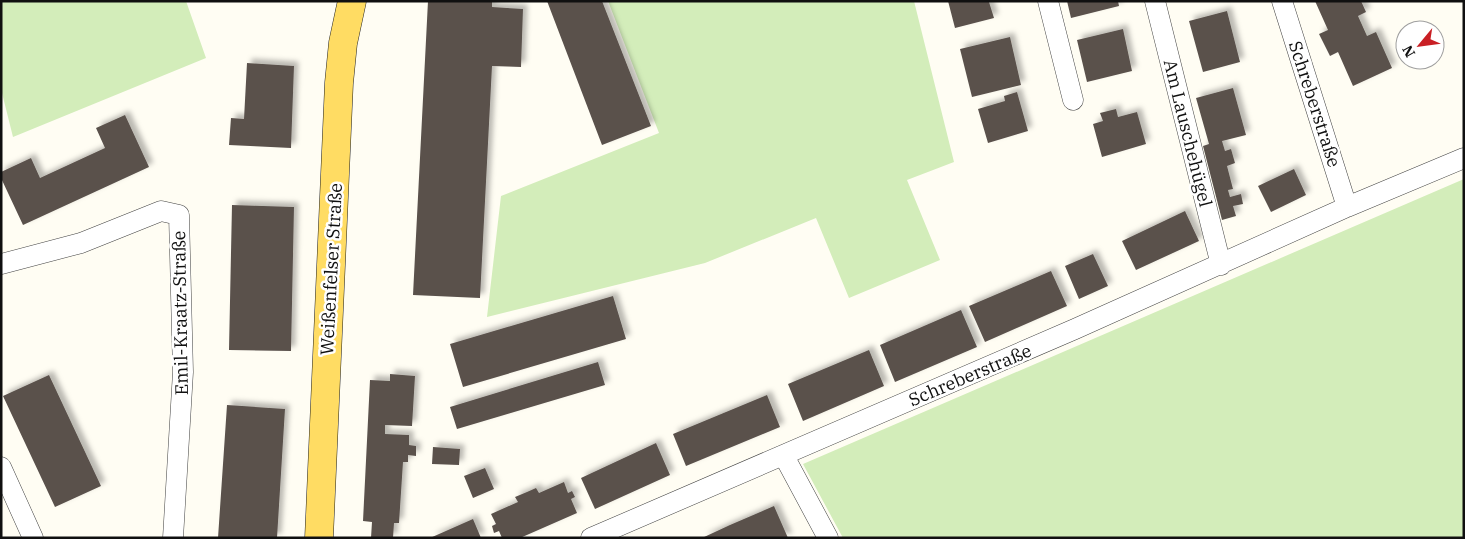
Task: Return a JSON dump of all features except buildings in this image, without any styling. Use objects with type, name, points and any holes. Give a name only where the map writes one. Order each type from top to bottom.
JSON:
[{"type":"main road","name":"Weißenfelser Straße","points":[[319,538],[339,82],[343,43],[352,1]]},
{"type":"street","points":[[1048,1],[1073,100]]},
{"type":"street","name":"Am Lauschehügel","points":[[1155,1],[1220,265]]},
{"type":"street","name":"Schreberstraße","points":[[1282,1],[1347,207]]},
{"type":"street","name":"Schreberstraße","points":[[591,538],[784,456],[1220,265],[1347,207],[1464,158]]},
{"type":"street","name":"Emil-Kraatz-Straße","points":[[1,264],[81,243],[161,211],[179,215],[183,372],[173,538]]},
{"type":"street","points":[[784,456],[828,538]]},
{"type":"street","points":[[1,467],[33,538]]},
{"type":"green space","points":[[1,1],[186,1],[206,58],[13,137],[1,89]]},
{"type":"green space","points":[[608,1],[914,1],[954,162],[907,180],[940,260],[849,298],[816,218],[705,263],[487,317],[501,196],[659,133]]},
{"type":"green space","points":[[1464,179],[1464,538],[843,538],[803,464]]}]
